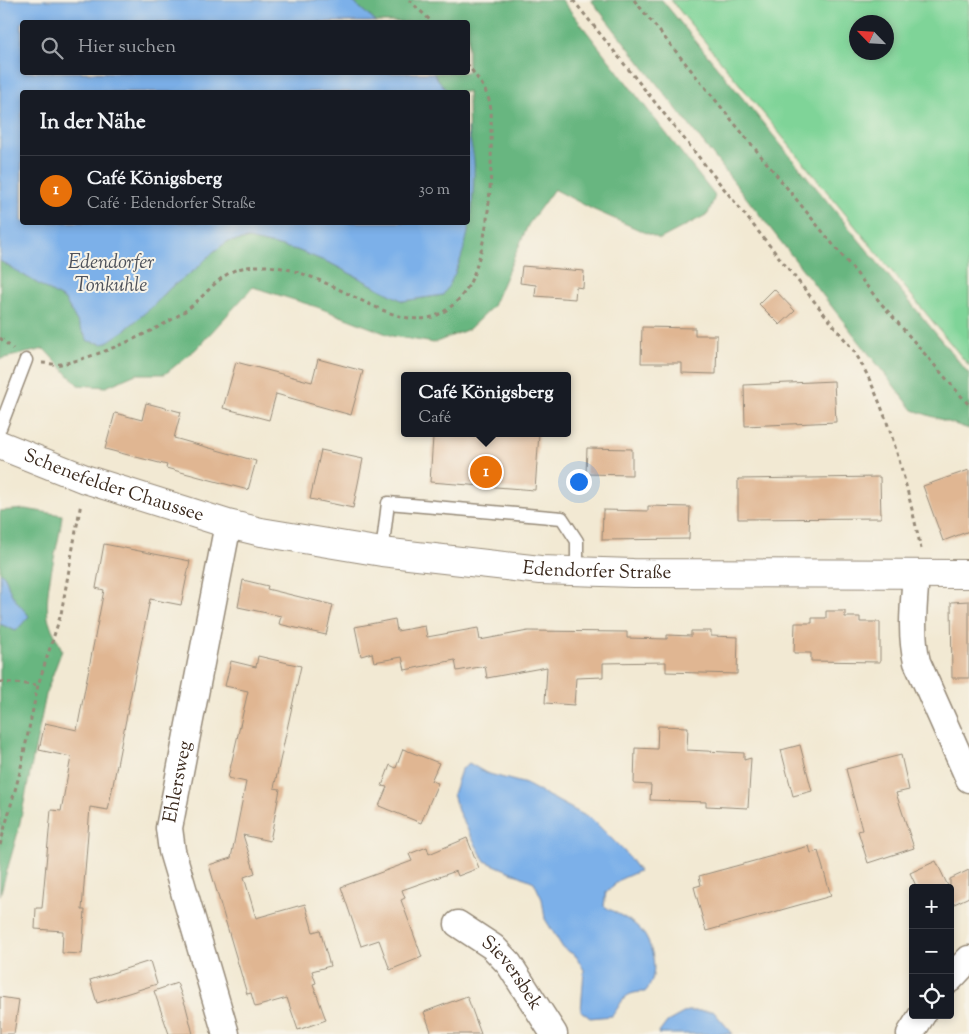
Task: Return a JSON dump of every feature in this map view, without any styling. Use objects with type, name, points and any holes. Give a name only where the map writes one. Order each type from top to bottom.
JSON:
[{"type":"street","name":"Schenefelder Chaussee","points":[[0,445],[85,479],[228,524]]},
{"type":"street","name":"Edendorfer Straße","points":[[228,524],[323,544],[514,567],[577,571],[969,574]]},
{"type":"street","name":"Ehlersweg","points":[[226,1034],[172,851],[169,828],[228,524]]},
{"type":"street","points":[[921,574],[913,620],[914,649],[917,662],[969,779]]},
{"type":"street","name":"Sieversbek","points":[[458,924],[492,947],[509,964],[554,1034]]},
{"type":"street","points":[[954,975],[969,958]]},
{"type":"street","points":[[910,1034],[919,1019]]},
{"type":"lane","points":[[0,428],[26,360]]},
{"type":"lane","points":[[382,552],[388,503],[562,518],[577,541],[577,571]]},
{"type":"path","points":[[409,0],[430,20]]},
{"type":"path","points":[[573,0],[854,351],[878,397],[890,434],[914,517],[921,574]]},
{"type":"path","points":[[634,0],[879,301],[969,405]]},
{"type":"path","points":[[26,360],[59,365],[124,344],[185,312],[220,279],[238,269],[282,268],[304,273],[396,315],[431,318],[447,310],[459,300],[473,277],[482,240],[488,197],[492,154],[490,104],[470,69]]},
{"type":"path","points":[[0,845],[20,772],[38,685],[61,614],[85,479]]},
{"type":"path","points":[[0,682],[38,685]]},
{"type":"green space","points":[[351,0],[562,0],[715,196],[708,214],[660,239],[592,209],[554,189],[528,225],[493,306],[469,329],[434,343],[392,336],[317,307],[253,287],[196,349],[165,374],[136,374],[106,387],[78,385],[44,349],[0,359],[0,261],[65,300],[88,341],[125,330],[154,305],[170,288],[196,269],[213,252],[227,242],[248,239],[297,250],[332,264],[403,301],[443,295],[466,225],[470,225],[470,90],[446,90],[435,75],[470,75],[470,20],[374,20]]},
{"type":"green space","points":[[591,0],[662,0],[969,374],[969,429],[913,410]]},
{"type":"green space","points":[[671,0],[969,0],[969,366]]},
{"type":"green space","points":[[25,509],[62,515],[47,605],[49,622],[62,650],[47,690],[18,832],[0,895],[0,624],[16,631],[29,616],[13,596],[6,579],[0,572],[0,511]]},
{"type":"water","name":"Edendorfer Tonkuhle","points":[[0,0],[351,0],[374,20],[20,20],[20,75],[435,75],[446,90],[20,90],[20,225],[469,225],[458,265],[443,295],[403,301],[332,264],[297,250],[248,239],[227,242],[213,252],[196,269],[170,288],[154,305],[125,330],[104,344],[88,341],[65,300],[0,261]]},
{"type":"water","name":"Edendorfer Tonkuhle","points":[[470,138],[474,165],[470,222]]},
{"type":"water","points":[[0,572],[6,579],[13,596],[29,616],[16,631],[0,624]]},
{"type":"water","points":[[469,763],[486,773],[526,784],[593,820],[624,851],[639,871],[621,879],[606,892],[604,906],[633,923],[646,937],[654,961],[653,978],[645,992],[637,992],[624,998],[612,1016],[590,1018],[581,1011],[584,970],[576,956],[563,948],[545,919],[542,899],[534,882],[485,861],[473,840],[458,811],[453,794],[461,770]]},
{"type":"water","points":[[687,1011],[713,1011],[733,1034],[658,1034],[667,1022]]},
{"type":"building","points":[[522,266],[584,271],[583,288],[576,287],[575,299],[535,296],[536,285],[520,283]]},
{"type":"building","points":[[774,289],[795,311],[780,325],[759,304]]},
{"type":"building","points":[[642,327],[695,328],[695,335],[717,335],[716,374],[682,373],[682,363],[641,363]]},
{"type":"building","points":[[318,359],[363,371],[351,415],[276,394],[269,420],[223,408],[236,362],[312,382]]},
{"type":"building","points":[[834,381],[836,422],[745,426],[744,385]]},
{"type":"building","points":[[146,403],[181,412],[174,438],[256,461],[248,490],[166,468],[167,465],[105,449],[115,413],[142,420]]},
{"type":"building","points":[[433,437],[539,437],[535,490],[430,482]]},
{"type":"building","points":[[587,448],[632,449],[632,475],[586,474]]},
{"type":"building","points":[[321,450],[363,459],[353,508],[310,499]]},
{"type":"building","points":[[969,470],[969,531],[943,541],[923,486]]},
{"type":"building","points":[[880,477],[881,518],[738,519],[738,479]]},
{"type":"building","points":[[648,506],[690,507],[689,539],[602,540],[603,510],[648,511]]},
{"type":"building","points":[[104,544],[190,561],[181,605],[150,599],[108,810],[90,807],[82,910],[85,910],[82,954],[62,953],[63,931],[35,929],[36,908],[42,908],[51,810],[61,811],[71,757],[39,750],[45,723],[77,730],[104,590],[96,588]]},
{"type":"building","points":[[243,580],[268,586],[267,589],[333,605],[326,635],[279,624],[281,616],[238,607]]},
{"type":"building","points":[[969,601],[969,678],[952,678],[951,602]]},
{"type":"building","points":[[826,611],[845,611],[845,617],[860,617],[860,622],[880,622],[880,662],[811,661],[811,653],[794,653],[795,623],[812,623],[812,618],[826,618]]},
{"type":"building","points":[[395,619],[397,631],[425,626],[427,637],[478,628],[480,640],[528,631],[627,632],[627,638],[667,639],[667,635],[691,636],[691,631],[711,631],[711,636],[738,637],[737,674],[666,672],[666,662],[603,663],[603,677],[576,678],[574,705],[545,703],[547,667],[487,678],[485,666],[457,671],[455,660],[405,670],[402,657],[374,662],[372,653],[361,656],[355,627]]},
{"type":"building","points":[[258,656],[301,666],[274,788],[280,789],[270,841],[243,835],[255,873],[244,877],[256,918],[305,904],[313,932],[320,930],[330,966],[312,971],[316,983],[313,984],[326,1020],[298,1030],[287,998],[255,1007],[251,993],[247,994],[209,865],[231,858],[246,782],[228,778],[248,691],[225,686],[231,661],[256,667]]},
{"type":"building","points":[[658,726],[688,727],[687,750],[744,753],[744,760],[751,758],[748,808],[706,806],[706,802],[650,800],[651,785],[634,784],[635,748],[657,749]]},
{"type":"building","points":[[800,745],[812,791],[793,796],[781,750]]},
{"type":"building","points":[[403,749],[439,763],[431,781],[438,783],[421,823],[379,806],[387,787],[382,786],[390,765],[396,768]]},
{"type":"building","points":[[901,755],[909,790],[896,793],[914,848],[868,863],[858,831],[862,830],[846,769]]},
{"type":"building","points":[[467,838],[479,868],[458,876],[456,871],[402,890],[405,898],[401,900],[422,957],[390,970],[379,940],[361,946],[341,887],[412,861],[409,854],[427,847],[429,854]]},
{"type":"building","points":[[809,846],[811,853],[818,851],[831,896],[706,931],[694,887],[701,885],[699,876]]},
{"type":"building","points":[[936,861],[947,884],[915,884],[910,873]]},
{"type":"building","points":[[969,870],[969,897],[954,904],[954,884],[950,884],[950,879]]},
{"type":"building","points":[[150,961],[157,984],[97,1003],[90,980]]},
{"type":"building","points":[[177,983],[193,1034],[169,1034],[154,991]]},
{"type":"building","points":[[467,996],[481,1034],[432,1034],[424,1012]]},
{"type":"building","points":[[0,997],[19,1000],[14,1034],[0,1034]]},
{"type":"place","name":"Café Königsberg","points":[[486,472]]}]
